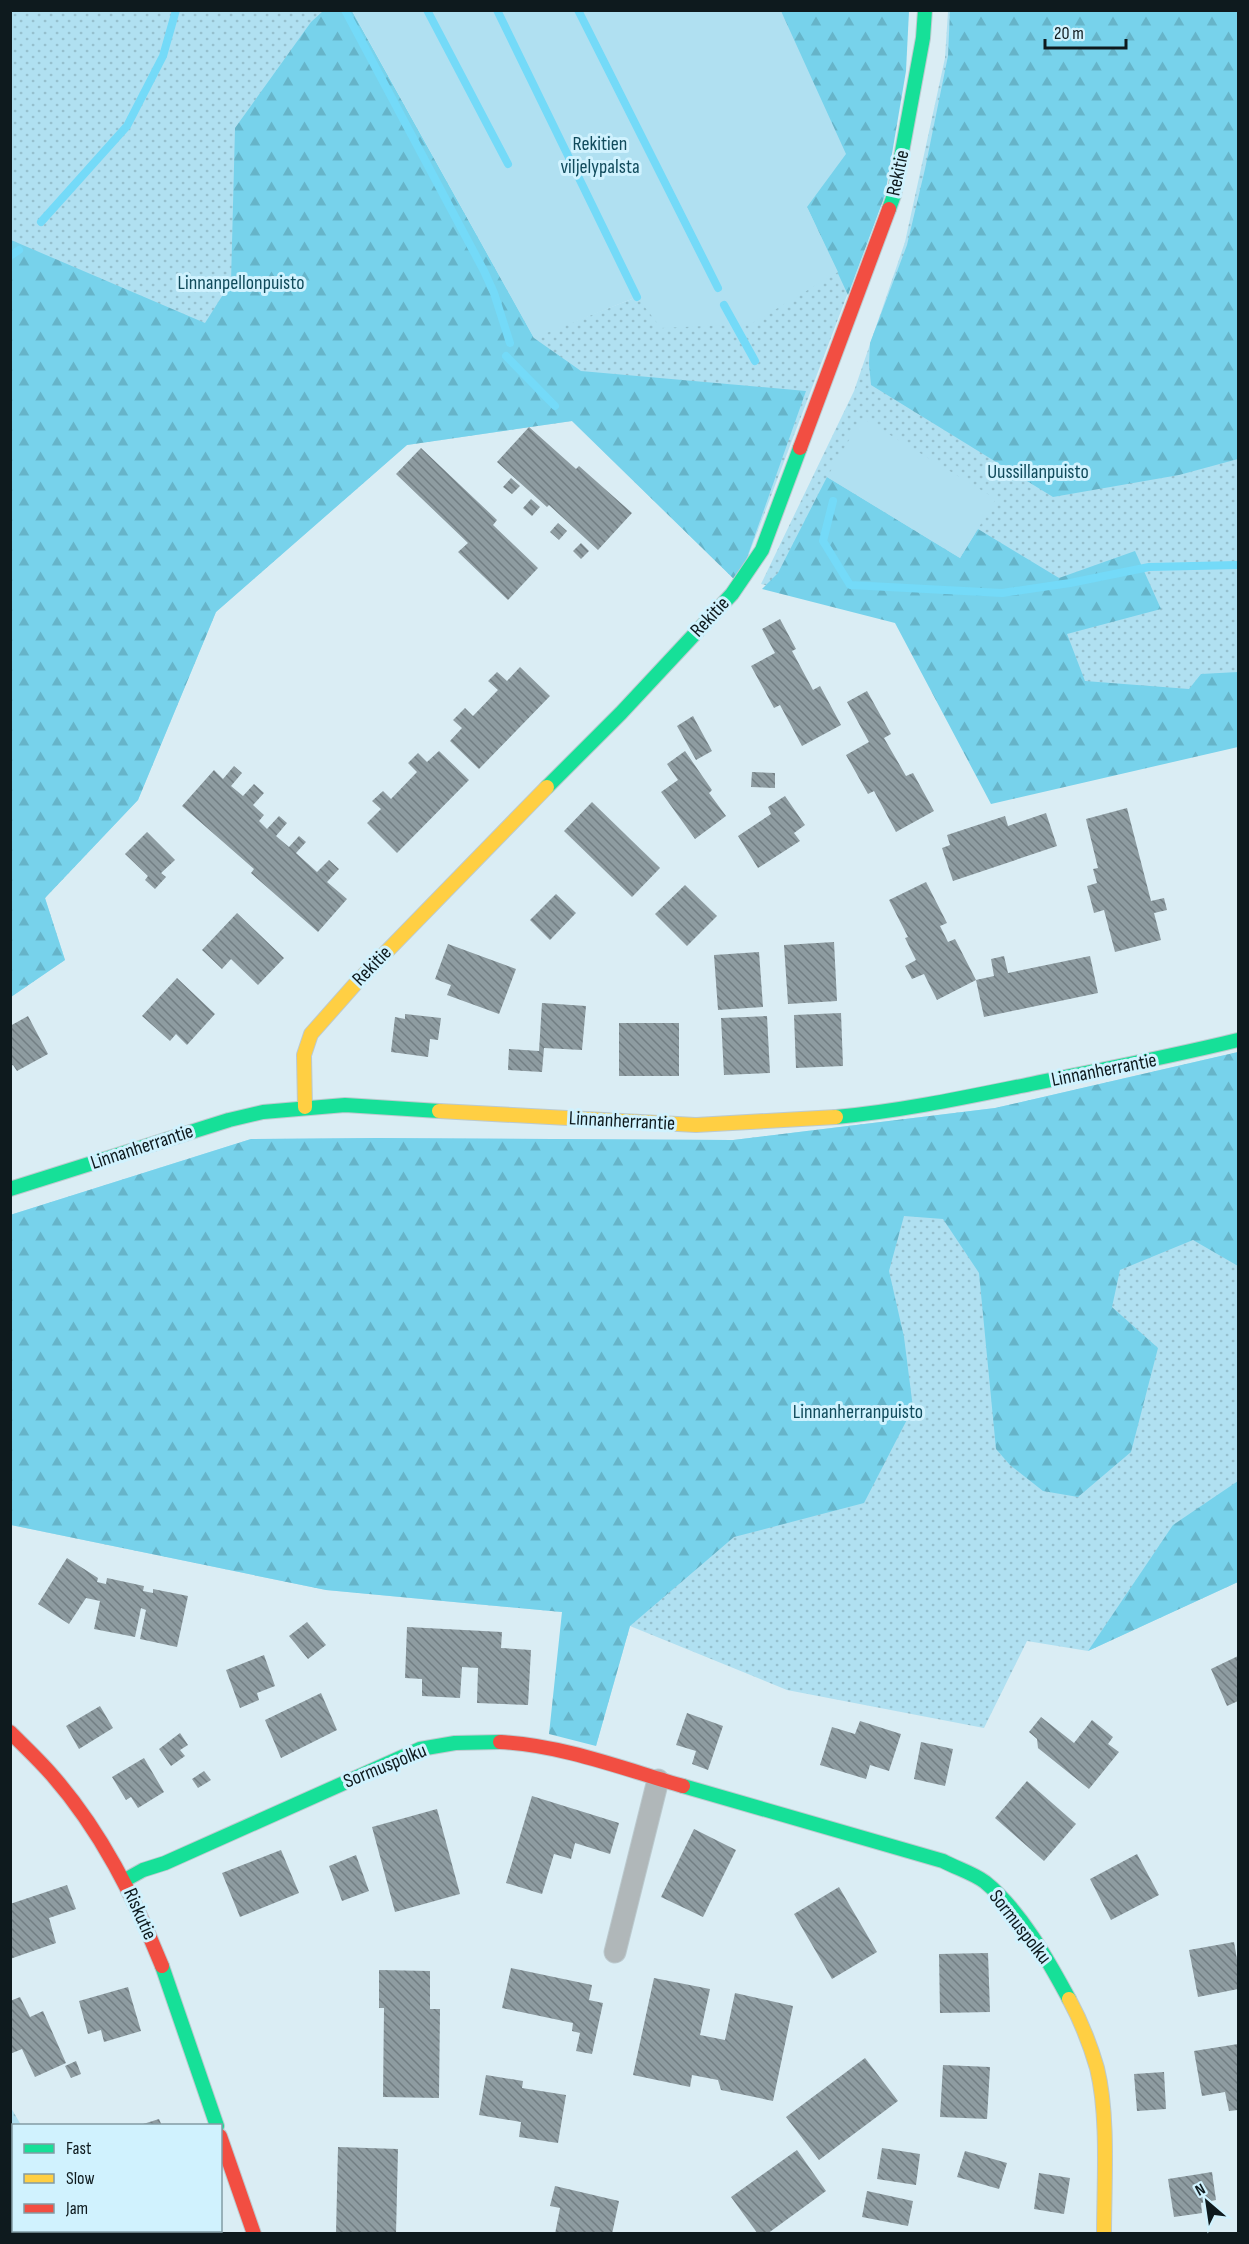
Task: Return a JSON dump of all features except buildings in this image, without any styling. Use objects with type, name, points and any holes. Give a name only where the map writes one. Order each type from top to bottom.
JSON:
[{"type":"street","name":"Rekitie","points":[[305,1107],[304,1055],[311,1034],[357,982],[509,824],[621,713],[725,602],[748,573],[762,550],[894,195],[923,38],[925,10]]},
{"type":"street","name":"Linnanherrantie","points":[[10,1189],[222,1122],[263,1112],[345,1105],[696,1125],[783,1121],[867,1114],[974,1096],[1172,1056],[1239,1040]]},
{"type":"street","name":"Riskutie","points":[[10,1732],[63,1786],[101,1837],[125,1880],[148,1930],[216,2124]]},
{"type":"street","name":"Sormuspolku","points":[[125,1880],[405,1755],[438,1745],[460,1742],[509,1741],[534,1744],[943,1861],[983,1881],[1008,1904],[1054,1970],[1081,2021],[1097,2069],[1104,2126],[1104,2234]]},
{"type":"street","points":[[615,1952],[658,1780]]},
{"type":"street","points":[[222,2142],[254,2234]]},
{"type":"green space","name":"Linnanpellonpuisto","points":[[11,11],[352,11],[534,337],[637,297],[807,207],[846,153],[781,11],[909,11],[885,195],[738,583],[572,421],[407,445],[216,612],[138,800],[45,898],[65,960],[11,997]]},
{"type":"green space","name":"Linnanpellonpuisto","points":[[323,11],[352,11],[534,338],[581,371],[806,391],[738,583],[572,421],[407,445],[216,612],[138,800],[45,898],[65,960],[11,997],[11,240],[205,323],[231,282],[235,128],[311,22]]},
{"type":"green space","name":"Rekitien viljelypalsta","points":[[352,11],[781,11],[846,154],[807,207],[838,272],[751,324],[661,328],[637,297],[534,338]]},
{"type":"green space","points":[[781,11],[909,11],[906,71],[885,195],[848,295],[807,207]]},
{"type":"green space","name":"Uussillanpuisto","points":[[948,11],[1238,11],[1238,741],[899,617],[761,584],[854,391],[905,242],[945,58]]},
{"type":"green space","points":[[950,11],[1238,11],[1238,459],[1179,475],[1053,497],[871,385],[870,343],[907,245],[948,56]]},
{"type":"green space","points":[[862,418],[996,499],[960,558],[827,477]]},
{"type":"green space","points":[[827,477],[960,558],[978,529],[1059,578],[1135,551],[1161,609],[1067,634],[1085,681],[1189,689],[1201,674],[1238,672],[1238,747],[991,804],[895,623],[762,589],[778,573]]},
{"type":"green space","name":"Linnanherranpuisto","points":[[1238,1052],[1238,1582],[1088,1651],[1027,1641],[984,1728],[787,1690],[630,1626],[596,1746],[562,1612],[326,1590],[11,1525],[10,1215],[251,1139],[733,1140],[995,1108]]},
{"type":"green space","name":"Linnanherranpuisto","points":[[1238,1052],[1238,1266],[1193,1240],[1120,1270],[1112,1307],[1158,1348],[1131,1452],[1078,1497],[1043,1491],[1010,1465],[996,1449],[979,1273],[943,1219],[904,1216],[889,1271],[904,1337],[913,1408],[864,1503],[734,1537],[630,1626],[596,1746],[549,1734],[562,1612],[326,1590],[11,1525],[10,1215],[251,1139],[733,1140],[995,1108]]},
{"type":"green space","points":[[1238,1481],[1238,1582],[1088,1651],[1173,1525]]},
{"type":"green space","points":[[10,2106],[20,2124],[12,2124],[12,2195],[10,2186]]},
{"type":"waterway","points":[[41,222],[127,126],[163,56],[176,10]]},
{"type":"waterway","points":[[345,10],[484,271],[494,293],[510,343]]},
{"type":"waterway","points":[[427,10],[508,164]]},
{"type":"waterway","points":[[497,10],[637,297]]},
{"type":"waterway","points":[[578,10],[718,288]]},
{"type":"waterway","points":[[10,256],[19,250]]},
{"type":"waterway","points":[[724,305],[755,361]]},
{"type":"waterway","points":[[506,356],[555,406]]},
{"type":"waterway","points":[[833,501],[823,541],[850,585],[1002,593],[1070,583],[1149,567],[1238,565]]},
{"type":"waterway","points":[[10,2135],[12,2138]]},
{"type":"traffic: fast","points":[[889,209],[894,195],[923,38],[925,10]]},
{"type":"traffic: fast","points":[[547,787],[621,713],[732,594],[762,550],[800,448]]},
{"type":"traffic: fast","points":[[836,1117],[959,1099],[1238,1040]]},
{"type":"traffic: fast","points":[[10,1189],[229,1120],[263,1112],[345,1105],[439,1111]]},
{"type":"traffic: fast","points":[[125,1880],[143,1870],[165,1863],[420,1749],[455,1743],[500,1742]]},
{"type":"traffic: fast","points":[[683,1786],[943,1861],[975,1876],[998,1893],[1021,1921],[1069,1999]]},
{"type":"traffic: fast","points":[[162,1966],[216,2124]]},
{"type":"traffic: slow","points":[[305,1107],[304,1055],[311,1034],[357,982],[547,787]]},
{"type":"traffic: slow","points":[[439,1111],[696,1125],[836,1117]]},
{"type":"traffic: slow","points":[[1069,1999],[1088,2041],[1101,2087],[1105,2150],[1104,2234]]},
{"type":"traffic: jam","points":[[800,448],[889,209]]},
{"type":"traffic: jam","points":[[10,1732],[37,1758],[70,1796],[101,1842],[128,1890],[162,1966]]},
{"type":"traffic: jam","points":[[500,1742],[570,1753],[683,1786]]},
{"type":"traffic: jam","points":[[222,2142],[254,2234]]}]
